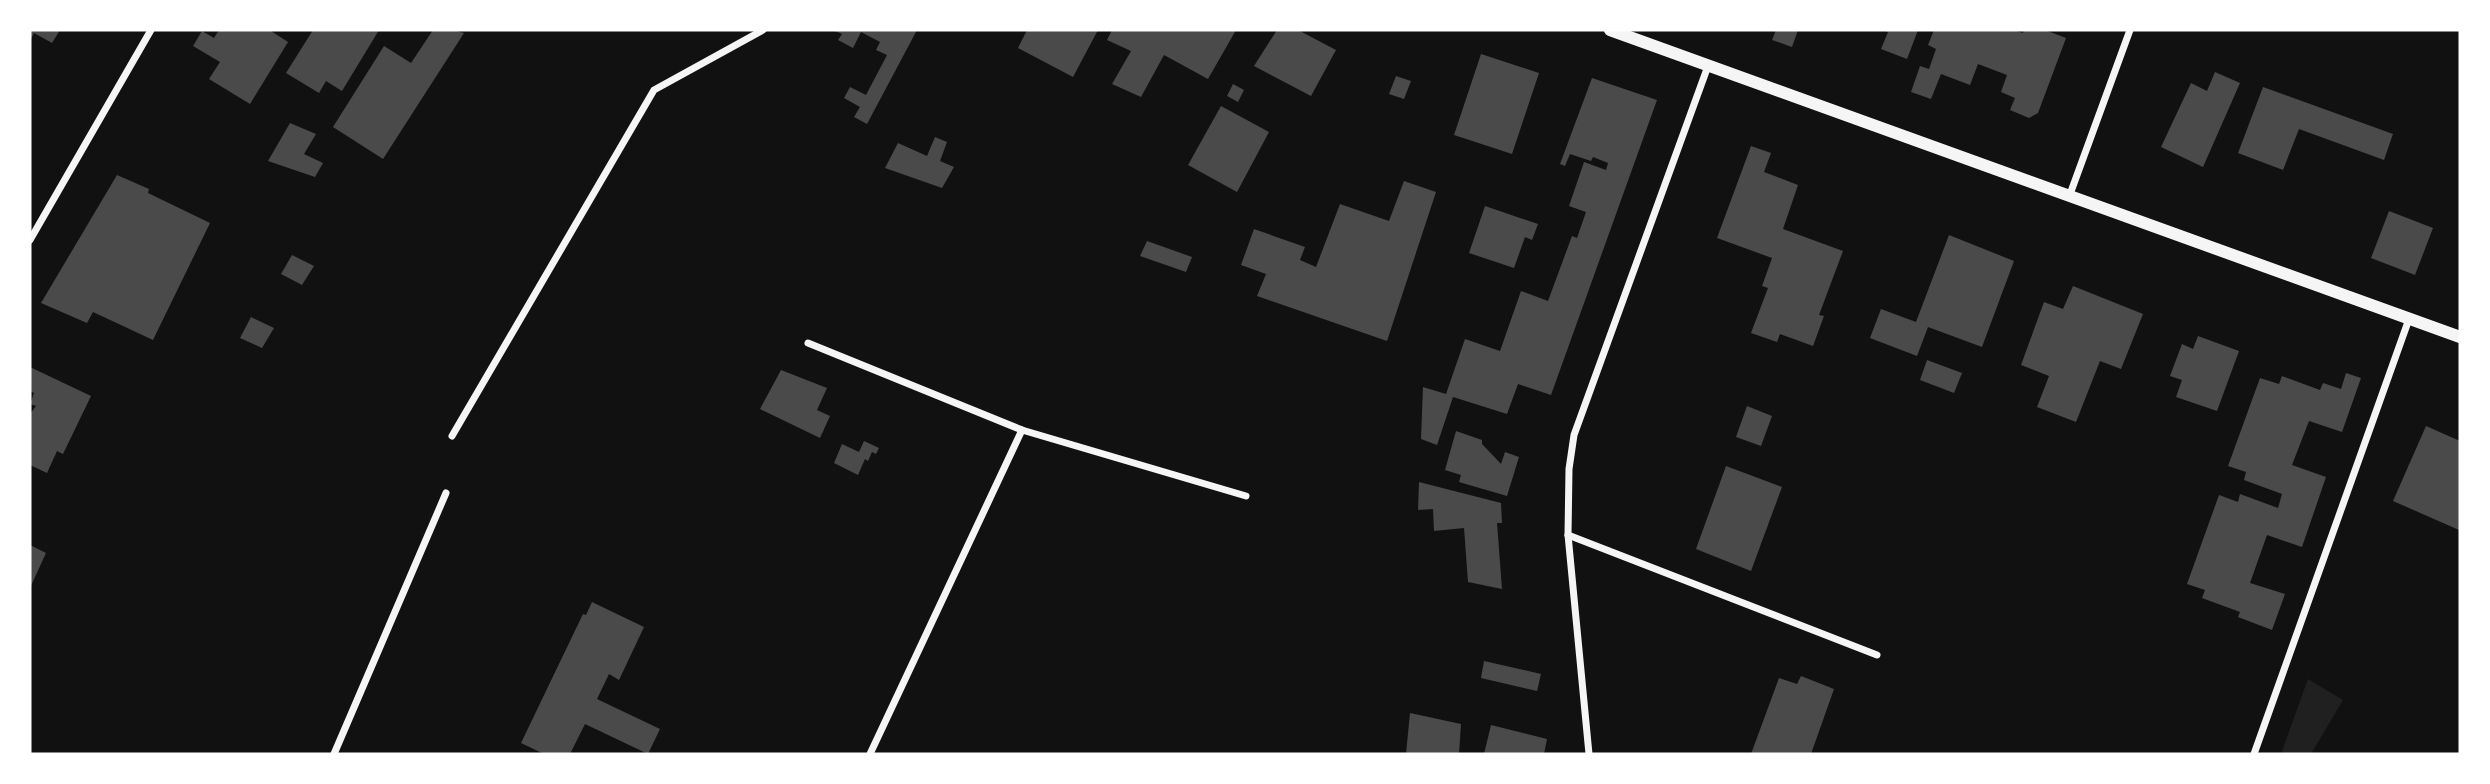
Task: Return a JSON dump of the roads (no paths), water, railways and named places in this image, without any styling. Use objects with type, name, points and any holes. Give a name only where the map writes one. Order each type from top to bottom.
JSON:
[{"type":"street","points":[[30,240],[151,30]]},
{"type":"street","points":[[452,436],[654,90],[763,30]]},
{"type":"street","points":[[1610,30],[2460,337]]},
{"type":"street","points":[[2069,197],[2130,30]]},
{"type":"street","points":[[1589,754],[1568,535],[1569,469],[1574,435],[1709,66]]},
{"type":"street","points":[[2254,754],[2409,319]]},
{"type":"street","points":[[808,343],[1022,430],[1246,496]]},
{"type":"street","points":[[870,754],[1022,430]]},
{"type":"street","points":[[334,754],[446,493]]},
{"type":"street","points":[[1568,535],[1877,654]]}]
